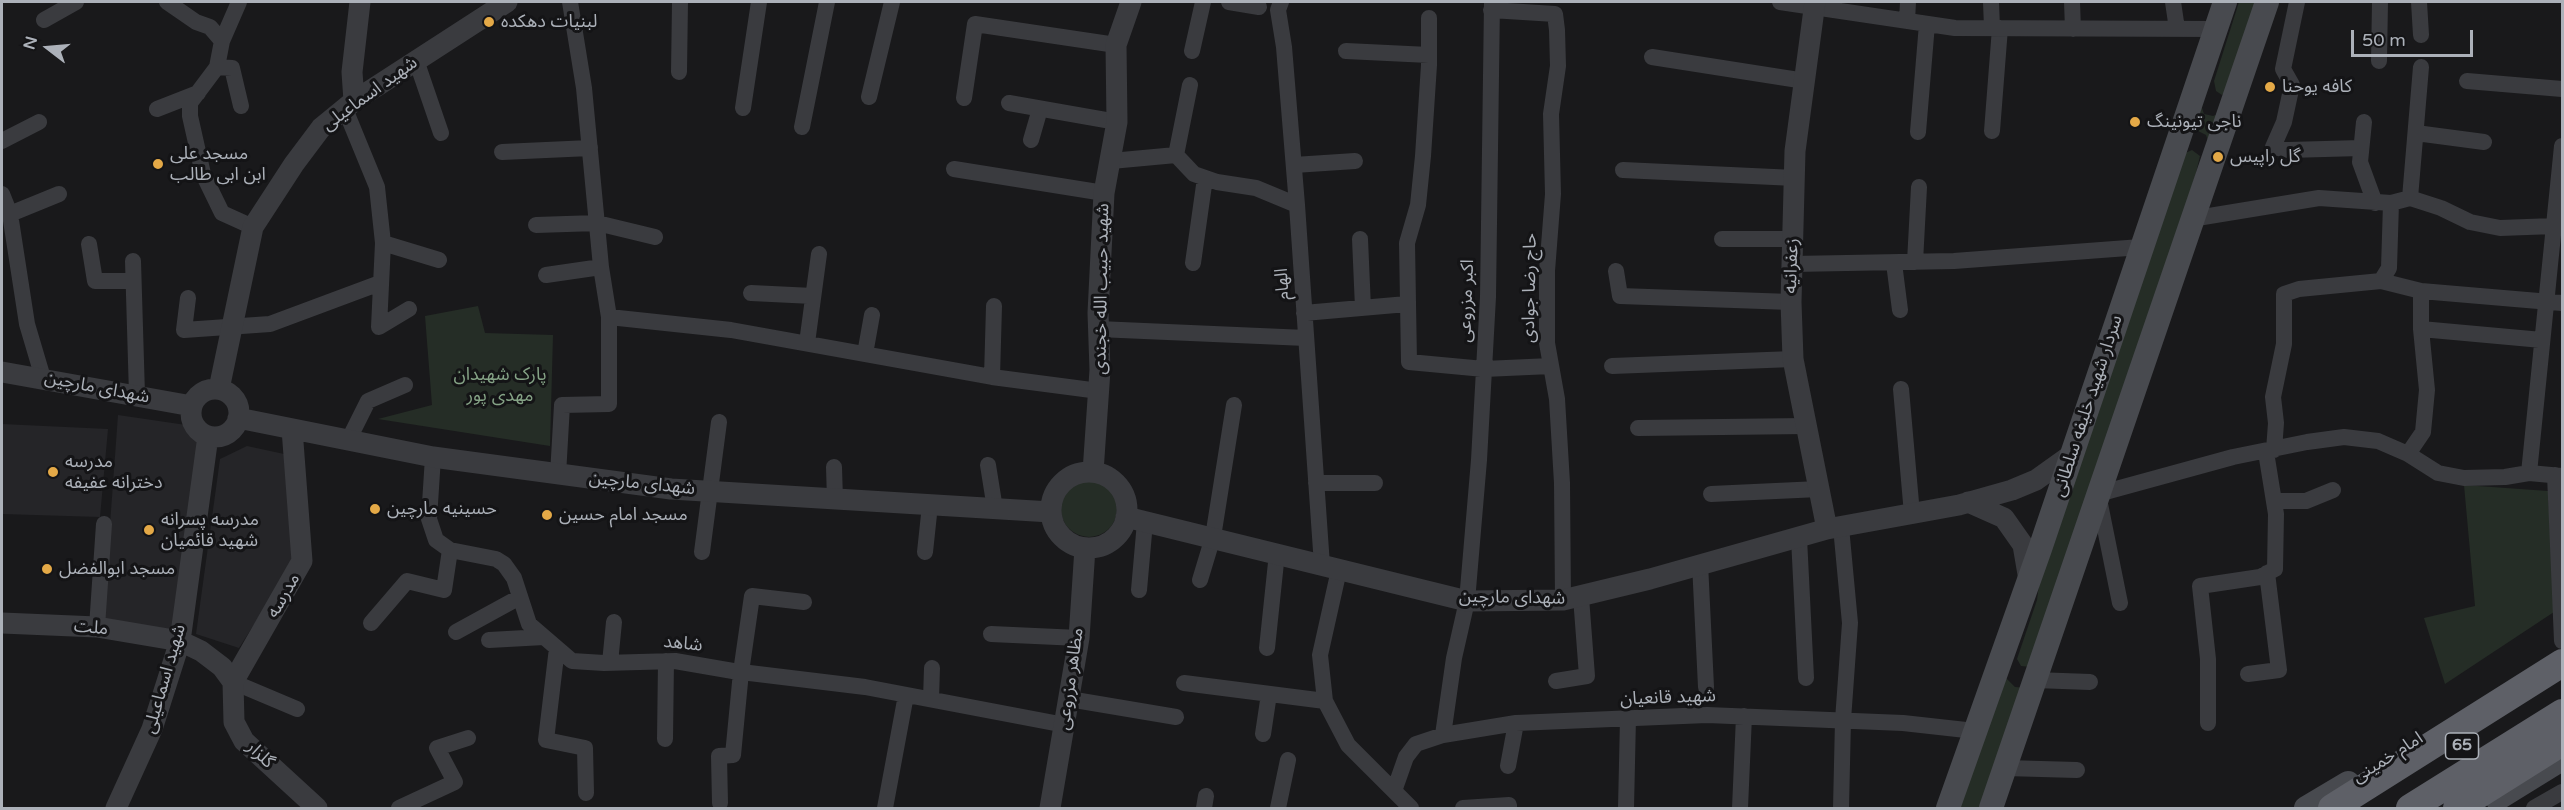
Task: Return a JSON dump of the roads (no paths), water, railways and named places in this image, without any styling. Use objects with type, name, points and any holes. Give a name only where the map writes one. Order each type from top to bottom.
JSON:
[{"type":"highway","points":[[2332,808],[2562,663]]},
{"type":"highway","name":"65","points":[[2362,808],[2562,684]]},
{"type":"highway","name":"65","points":[[2410,808],[2562,713]]},
{"type":"highway","points":[[2457,808],[2562,742]]},
{"type":"main road","name":"سردار شهید خلیفه سلطانی","points":[[1948,808],[2029,580],[2140,247],[2225,2]]},
{"type":"main road","name":"سردار شهید خلیفه سلطانی","points":[[1991,808],[2206,173],[2267,2]]},
{"type":"main road","points":[[2199,75],[2210,101],[2219,104],[2233,98]]},
{"type":"main road","points":[[2172,153],[2187,141],[2200,141],[2207,151],[2206,173]]},
{"type":"main road","points":[[2029,580],[2021,629],[2010,659],[2014,673],[2036,680]]},
{"type":"main road","name":"امام خمینی","points":[[2306,808],[2562,651]]},
{"type":"main road","points":[[2482,808],[2562,759]]},
{"type":"street","points":[[44,20],[76,2]]},
{"type":"street","points":[[167,2],[196,22],[210,27],[222,41]]},
{"type":"street","points":[[239,2],[222,41],[217,67],[190,103],[190,116],[203,174],[222,213],[253,226]]},
{"type":"street","points":[[360,2],[350,105],[377,188],[383,243],[379,327],[409,309]]},
{"type":"street","points":[[558,475],[562,405],[609,404],[609,317],[601,267],[584,88],[570,2]]},
{"type":"street","points":[[678,72],[680,2]]},
{"type":"street","points":[[743,108],[759,2]]},
{"type":"street","points":[[802,127],[827,2]]},
{"type":"street","points":[[869,98],[892,2]]},
{"type":"street","name":"شهید حبیب الله خجندی","points":[[1092,472],[1099,391],[1098,329],[1104,193],[1117,122],[1116,45],[1131,2]]},
{"type":"street","points":[[1192,51],[1203,2]]},
{"type":"street","points":[[1229,2],[1259,7]]},
{"type":"street","name":"الهام","points":[[1281,2],[1278,10],[1284,46],[1294,165],[1316,483],[1331,567],[1320,655],[1325,701]]},
{"type":"street","points":[[1780,2],[1815,4],[1955,28],[2216,29]]},
{"type":"street","points":[[1908,2],[1908,21]]},
{"type":"street","points":[[1991,2],[1996,28],[1992,131]]},
{"type":"street","points":[[2072,2],[2073,28]]},
{"type":"street","points":[[2172,2],[2177,29]]},
{"type":"street","points":[[2297,2],[2283,69],[2292,85],[2284,123],[2273,147],[2288,150],[2361,148]]},
{"type":"street","points":[[2379,61],[2380,2]]},
{"type":"street","points":[[2419,2],[2421,35]]},
{"type":"street","name":"شهید اسماعیلی","points":[[219,389],[253,226],[321,128],[350,105],[498,3]]},
{"type":"street","name":"زعفرانیه","points":[[1815,4],[1795,151],[1791,302],[1793,359],[1819,489],[1834,528]]},
{"type":"street","name":"حاج رضا جوادی","points":[[1492,6],[1555,14],[1558,66],[1551,114],[1553,194],[1547,271],[1547,343],[1557,399],[1572,598],[1587,676],[1556,681]]},
{"type":"street","name":"اکبر مزروعی","points":[[1443,735],[1454,658],[1467,601],[1484,369],[1488,297],[1492,6]]},
{"type":"street","points":[[1429,18],[1429,55],[1418,205],[1407,243],[1409,362],[1484,369],[1551,366]]},
{"type":"street","points":[[964,98],[975,24],[1116,45]]},
{"type":"street","points":[[1918,132],[1927,24]]},
{"type":"street","points":[[1346,51],[1429,55]]},
{"type":"street","points":[[1652,57],[1805,81]]},
{"type":"street","points":[[416,60],[441,133]]},
{"type":"street","points":[[217,67],[232,68],[241,106]]},
{"type":"street","points":[[2410,198],[2421,67]]},
{"type":"street","points":[[2467,81],[2562,89]]},
{"type":"street","points":[[1176,155],[1190,85]]},
{"type":"street","points":[[157,109],[198,93]]},
{"type":"street","points":[[1009,103],[1117,122]]},
{"type":"street","points":[[1031,140],[1040,108]]},
{"type":"street","points":[[2,141],[39,122]]},
{"type":"street","points":[[2364,122],[2360,162],[2383,203],[2389,268],[2381,281]]},
{"type":"street","points":[[2416,133],[2484,142]]},
{"type":"street","points":[[2529,473],[2542,340],[2554,302],[2554,225],[2560,184],[2562,146]]},
{"type":"street","points":[[502,152],[590,148]]},
{"type":"street","points":[[1111,161],[1176,155]]},
{"type":"street","points":[[1176,155],[1194,174],[1256,188],[1297,205]]},
{"type":"street","points":[[1294,165],[1355,161]]},
{"type":"street","points":[[954,169],[1104,193]]},
{"type":"street","points":[[1623,171],[1795,178]]},
{"type":"street","points":[[1193,263],[1205,178]]},
{"type":"street","points":[[1915,262],[1919,187]]},
{"type":"street","points":[[2,194],[10,214],[27,324],[43,378]]},
{"type":"street","points":[[10,214],[59,194]]},
{"type":"street","points":[[2191,219],[2319,198],[2383,203],[2410,198],[2441,208],[2470,222],[2500,228],[2554,225]]},
{"type":"street","points":[[536,225],[597,223],[656,237]]},
{"type":"street","points":[[1360,239],[1363,308]]},
{"type":"street","points":[[1722,239],[1794,239]]},
{"type":"street","points":[[383,243],[439,260]]},
{"type":"street","points":[[89,244],[95,281],[134,281]]},
{"type":"street","points":[[1793,264],[1915,262],[2140,247]]},
{"type":"street","points":[[807,343],[819,254]]},
{"type":"street","points":[[133,261],[137,395]]},
{"type":"street","points":[[1894,263],[1900,310]]},
{"type":"street","points":[[546,275],[601,267]]},
{"type":"street","points":[[1616,271],[1620,296],[1791,302]]},
{"type":"street","points":[[2208,723],[2208,659],[2200,586],[2260,577],[2275,568],[2276,514],[2270,451],[2276,423],[2273,397],[2284,344],[2284,294],[2299,290],[2381,281],[2421,291],[2554,302]]},
{"type":"street","points":[[188,298],[184,330],[270,324],[380,283]]},
{"type":"street","points":[[2408,454],[2422,432],[2427,390],[2421,329],[2421,291]]},
{"type":"street","points":[[751,293],[813,297]]},
{"type":"street","points":[[1304,313],[1407,304]]},
{"type":"street","points":[[992,377],[993,306]]},
{"type":"street","points":[[865,354],[872,315]]},
{"type":"street","points":[[609,317],[731,330],[992,377],[1099,391]]},
{"type":"street","points":[[1098,329],[1306,338]]},
{"type":"street","points":[[2421,329],[2542,340]]},
{"type":"street","points":[[1612,366],[1793,359]]},
{"type":"street","name":"شهدای مارچین","points":[[2,372],[192,406]]},
{"type":"street","points":[[349,439],[368,400],[405,385]]},
{"type":"street","points":[[219,389],[226,392],[236,403],[238,418],[230,431],[215,437],[208,436],[192,421],[192,406],[200,394],[219,389]]},
{"type":"street","points":[[1901,389],[1912,514]]},
{"type":"street","points":[[1200,580],[1213,537],[1234,405]]},
{"type":"street","name":"شهدای مارچین","points":[[238,418],[433,457],[558,475],[712,491],[1051,512]]},
{"type":"street","points":[[702,552],[712,491],[719,422]]},
{"type":"street","points":[[1638,428],[1806,426]]},
{"type":"street","name":"مدرسه","points":[[233,682],[302,561],[292,429]]},
{"type":"street","name":"شهید اسماعیلی","points":[[116,808],[152,729],[180,641],[208,436]]},
{"type":"street","points":[[2120,603],[2098,494],[2233,457],[2344,437],[2378,441],[2408,454],[2438,473],[2464,478],[2505,477],[2529,473],[2559,475],[2562,641]]},
{"type":"street","name":"شهدای مارچین","points":[[1136,520],[1467,601],[1572,598],[1834,528],[1968,502],[2036,480],[2071,455]]},
{"type":"street","points":[[371,623],[407,581],[444,590],[450,550],[436,540],[430,528],[433,457]]},
{"type":"street","points":[[988,465],[995,509]]},
{"type":"street","points":[[834,467],[835,500]]},
{"type":"street","points":[[1136,520],[1107,544],[1086,548],[1065,540],[1058,533],[1051,512],[1056,491],[1071,476],[1092,472],[1105,475],[1119,488],[1136,520],[1138,590]]},
{"type":"street","points":[[1316,483],[1375,483]]},
{"type":"street","points":[[1711,494],[1819,489]]},
{"type":"street","points":[[2274,501],[2306,501],[2333,490]]},
{"type":"street","points":[[1968,502],[2004,518],[2023,545],[2029,580]]},
{"type":"street","points":[[925,552],[930,505]]},
{"type":"street","points":[[97,627],[104,524]]},
{"type":"street","points":[[1834,528],[1850,623],[1843,720],[1841,808]]},
{"type":"street","points":[[1799,537],[1806,678]]},
{"type":"street","name":"مظاهر مزروعی","points":[[1050,808],[1079,638],[1086,548]]},
{"type":"street","name":"شاهد","points":[[450,550],[496,559],[504,564],[513,578],[518,598],[529,624],[572,661],[610,663],[666,661],[906,694],[1065,725]]},
{"type":"street","points":[[1267,648],[1277,553]]},
{"type":"street","points":[[1700,563],[1706,687]]},
{"type":"street","points":[[2248,674],[2279,670],[2267,573]]},
{"type":"street","points":[[720,803],[719,756],[733,755],[741,672],[752,596],[804,602]]},
{"type":"street","points":[[456,632],[518,598]]},
{"type":"street","points":[[610,663],[614,622]]},
{"type":"street","name":"ملت","points":[[2,623],[97,627],[180,641]]},
{"type":"street","points":[[991,634],[1079,638]]},
{"type":"street","points":[[489,640],[544,637]]},
{"type":"street","points":[[180,641],[201,651],[222,667],[233,682],[297,709]]},
{"type":"street","points":[[557,648],[546,740],[585,748],[586,793]]},
{"type":"street","points":[[665,739],[666,661]]},
{"type":"street","points":[[931,699],[932,668]]},
{"type":"street","points":[[2036,680],[2090,682]]},
{"type":"street","name":"گلزار","points":[[233,682],[234,722],[244,741],[317,808]]},
{"type":"street","points":[[1184,683],[1325,701],[1348,745],[1411,808]]},
{"type":"street","points":[[885,808],[906,694]]},
{"type":"street","points":[[1263,734],[1269,694]]},
{"type":"street","points":[[1069,699],[1176,717]]},
{"type":"street","points":[[1740,808],[1744,716]]},
{"type":"street","name":"شهید قانعیان","points":[[1394,791],[1406,757],[1416,744],[1443,735],[1516,723],[1744,716],[1903,723],[1975,731]]},
{"type":"street","points":[[1626,808],[1628,718]]},
{"type":"street","points":[[1508,766],[1516,723]]},
{"type":"street","points":[[399,808],[455,782],[437,748],[468,738]]},
{"type":"street","points":[[1278,808],[1288,760]]},
{"type":"street","points":[[2005,768],[2077,770]]},
{"type":"street","points":[[2534,808],[2562,792]]},
{"type":"street","points":[[1463,808],[1509,805],[1509,808]]},
{"type":"place","name":"لبنیات دهکده","points":[[489,22]]},
{"type":"place","name":"کافه یوحنا","points":[[2270,87]]},
{"type":"place","name":"ناجی‌ تیونینگ","points":[[2135,122]]},
{"type":"place","name":"گل راپیس","points":[[2218,157]]},
{"type":"place","name":"مسجد علی ابن ابی طالب","points":[[158,164]]},
{"type":"place","name":"مدرسه دخترانه عفیفه","points":[[53,472]]},
{"type":"place","name":"حسینیه مارچین","points":[[375,509]]},
{"type":"place","name":"مسجد امام حسین","points":[[547,515]]},
{"type":"place","name":"مدرسه پسرانه شهید قائمیان","points":[[149,530]]},
{"type":"place","name":"مسجد ابوالفضل","points":[[47,569]]},
{"type":"park label","name":"پارک شهیدان مهدی پور","points":[[500,385]]}]
